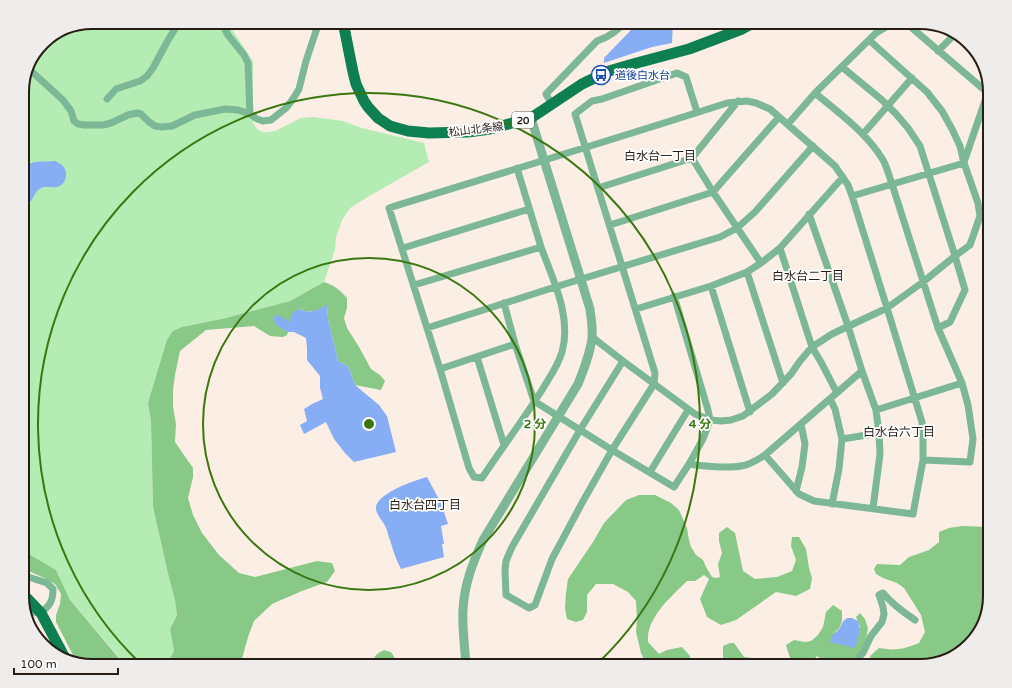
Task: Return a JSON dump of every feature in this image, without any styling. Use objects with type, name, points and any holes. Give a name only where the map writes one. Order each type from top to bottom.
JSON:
[{"type":"main road","name":"松山北条線","points":[[344,29],[353,72],[360,94],[373,113],[390,126],[408,131],[429,133],[468,132],[490,129],[531,118],[582,84],[609,71],[689,49],[739,29]]},
{"type":"main road","points":[[29,600],[41,613],[61,651]]},
{"type":"street","points":[[107,99],[116,89],[140,81],[147,76],[154,68],[175,29]]},
{"type":"street","points":[[225,29],[244,55],[248,63],[250,114]]},
{"type":"street","points":[[32,72],[67,104],[74,121],[78,124],[111,124],[128,115],[137,113],[141,114],[155,126],[162,128],[172,126],[195,115],[225,109],[238,110],[250,114],[262,121],[271,120],[286,108],[299,89],[306,61],[317,29]]},
{"type":"street","points":[[552,105],[546,94],[597,41],[608,37],[620,29]]},
{"type":"street","points":[[788,124],[815,93],[876,33],[883,29]]},
{"type":"street","points":[[913,29],[982,86]]},
{"type":"street","points":[[938,51],[952,38]]},
{"type":"street","points":[[592,337],[694,414],[710,420],[731,420],[750,412],[772,394],[791,374],[812,347],[832,334],[887,308],[970,245],[980,216],[978,203],[964,163],[960,146],[952,129],[942,111],[927,92],[869,40]]},
{"type":"street","points":[[842,67],[887,106],[908,128],[920,146],[965,290],[950,322],[938,328]]},
{"type":"street","points":[[623,361],[580,430],[512,547],[506,561],[506,595],[529,608],[535,605],[552,559],[582,503],[612,450],[654,384],[655,373],[575,114],[592,101],[602,99],[677,73],[686,77],[697,112]]},
{"type":"street","points":[[862,134],[912,78]]},
{"type":"street","points":[[815,93],[849,121],[869,140],[884,161],[938,328],[962,383],[968,405],[973,439],[970,462],[923,460]]},
{"type":"street","points":[[598,188],[692,158],[738,101]]},
{"type":"street","points":[[518,168],[541,247],[562,306],[565,324],[565,338],[562,353],[556,366],[534,401],[482,478],[474,477],[469,468],[403,248],[389,208],[697,112],[738,101],[756,103],[770,109],[835,166],[848,186],[852,196],[922,422],[923,460],[913,514],[814,501],[799,494],[764,456]]},
{"type":"street","points":[[964,163],[983,106]]},
{"type":"street","points":[[610,225],[713,192],[779,117]]},
{"type":"street","points":[[465,659],[463,609],[469,575],[475,558],[487,533],[578,384],[585,366],[592,337],[590,309],[582,279],[531,118]]},
{"type":"street","points":[[427,328],[555,286],[720,237],[737,228],[755,212],[812,146]]},
{"type":"street","points":[[692,158],[761,263]]},
{"type":"street","points":[[852,196],[964,163]]},
{"type":"street","points":[[636,309],[674,296],[711,286],[747,272],[780,248],[843,178]]},
{"type":"street","points":[[403,248],[530,209]]},
{"type":"street","points":[[809,214],[876,410],[880,454],[873,508]]},
{"type":"street","points":[[414,285],[541,247]]},
{"type":"street","points":[[780,248],[812,347],[837,393]]},
{"type":"street","points":[[747,272],[783,383]]},
{"type":"street","points":[[711,286],[750,412]]},
{"type":"street","points":[[504,303],[515,344],[534,401],[674,487],[703,439],[710,420],[674,296]]},
{"type":"street","points":[[440,369],[515,344]]},
{"type":"street","points":[[477,357],[504,444]]},
{"type":"street","points":[[689,464],[725,467],[741,466],[754,462],[764,456],[802,424],[862,371]]},
{"type":"street","points":[[876,410],[962,383]]},
{"type":"street","points":[[830,399],[835,409],[842,438],[839,469],[832,504]]},
{"type":"street","points":[[650,472],[688,410]]},
{"type":"street","points":[[796,491],[802,468],[804,444],[802,424]]},
{"type":"street","points":[[842,438],[879,434]]},
{"type":"street","points":[[29,577],[47,583],[53,589],[53,597],[49,605],[41,613],[31,612]]},
{"type":"street","points":[[857,659],[863,653],[871,636],[882,622],[884,614],[879,595],[883,593],[892,604],[915,620]]},
{"type":"green space","points":[[232,29],[253,61],[253,123],[257,129],[262,132],[275,131],[301,118],[313,117],[343,121],[362,128],[424,143],[429,162],[350,208],[342,220],[336,237],[335,250],[324,282],[290,301],[226,318],[182,327],[148,403],[151,421],[153,507],[175,600],[177,615],[170,629],[174,651],[170,659],[122,659],[119,657],[70,600],[56,570],[29,554],[29,88],[31,76],[40,57],[47,47],[68,34],[80,30]]},
{"type":"green space","points":[[324,282],[337,288],[347,298],[347,308],[344,318],[347,328],[371,369],[380,375],[385,381],[381,390],[355,385],[348,366],[338,361],[328,319],[327,306],[313,311],[299,309],[289,322],[273,317],[277,325],[288,332],[287,335],[283,337],[270,336],[254,326],[206,330],[180,351],[173,390],[173,407],[176,424],[175,442],[193,468],[193,477],[188,498],[193,515],[202,533],[219,555],[239,573],[255,577],[317,561],[332,563],[335,571],[327,582],[272,604],[254,621],[242,659],[170,659],[174,651],[170,629],[177,615],[175,600],[153,507],[151,421],[148,403],[167,340],[173,331],[182,327],[226,318],[290,301]]},
{"type":"green space","points":[[639,495],[655,495],[671,503],[679,510],[687,528],[691,547],[696,555],[703,560],[712,577],[720,577],[718,564],[722,553],[719,533],[727,527],[735,533],[743,571],[755,579],[777,577],[792,571],[796,560],[791,546],[792,537],[799,537],[806,549],[812,578],[810,589],[796,596],[776,592],[736,620],[721,625],[707,617],[700,599],[709,579],[704,575],[695,581],[687,581],[660,609],[649,630],[648,642],[659,654],[667,650],[682,647],[690,656],[691,659],[644,659],[636,632],[636,601],[628,592],[613,584],[596,584],[587,595],[587,612],[583,620],[576,622],[567,619],[565,608],[568,579],[604,523],[626,500]]},
{"type":"green space","points":[[962,526],[983,527],[983,596],[981,612],[977,624],[965,641],[952,651],[936,657],[920,659],[869,659],[871,655],[879,648],[904,648],[919,643],[925,632],[921,615],[904,588],[897,583],[876,574],[874,569],[877,564],[900,565],[909,557],[929,550],[939,542],[939,532],[949,528]]},
{"type":"green space","points":[[29,554],[56,570],[70,600],[121,659],[92,659],[74,656],[56,622],[56,615],[60,604],[61,594],[55,584],[29,571]]},
{"type":"green space","points":[[833,605],[842,611],[841,624],[834,633],[860,627],[856,617],[860,613],[865,619],[868,628],[866,640],[861,651],[852,659],[821,659],[817,656],[815,659],[791,659],[786,645],[794,640],[805,642],[811,641],[818,635],[823,627],[826,612]]},
{"type":"green space","points":[[734,643],[744,657],[753,659],[723,659],[723,646]]},
{"type":"green space","points":[[384,650],[391,652],[395,659],[374,659],[379,653]]},
{"type":"water","points":[[632,29],[673,29],[672,43],[652,47],[604,63],[604,58]]},
{"type":"water","points":[[55,161],[62,165],[65,169],[66,177],[60,186],[39,189],[29,202],[29,164]]},
{"type":"water","points":[[327,305],[328,319],[338,361],[348,366],[355,385],[379,405],[387,416],[396,452],[354,462],[334,439],[326,422],[304,434],[300,425],[307,421],[304,409],[323,399],[320,388],[320,376],[307,360],[306,338],[294,332],[288,332],[276,325],[273,317],[279,315],[289,322],[293,312],[299,309],[313,311]]},
{"type":"water","points":[[427,477],[441,503],[448,524],[441,526],[444,544],[442,544],[444,557],[401,569],[387,530],[377,512],[377,503],[388,493],[397,488]]},
{"type":"water","points":[[847,618],[852,618],[858,621],[859,624],[858,638],[855,648],[830,642],[832,636]]},
{"type":"place","name":"道後白水台","points":[[601,75]]},
{"type":"district","name":"白水台一丁目","points":[[660,156]]},
{"type":"district","name":"白水台二丁目","points":[[808,276]]},
{"type":"district","name":"白水台六丁目","points":[[899,432]]},
{"type":"district","name":"白水台四丁目","points":[[425,505]]}]
